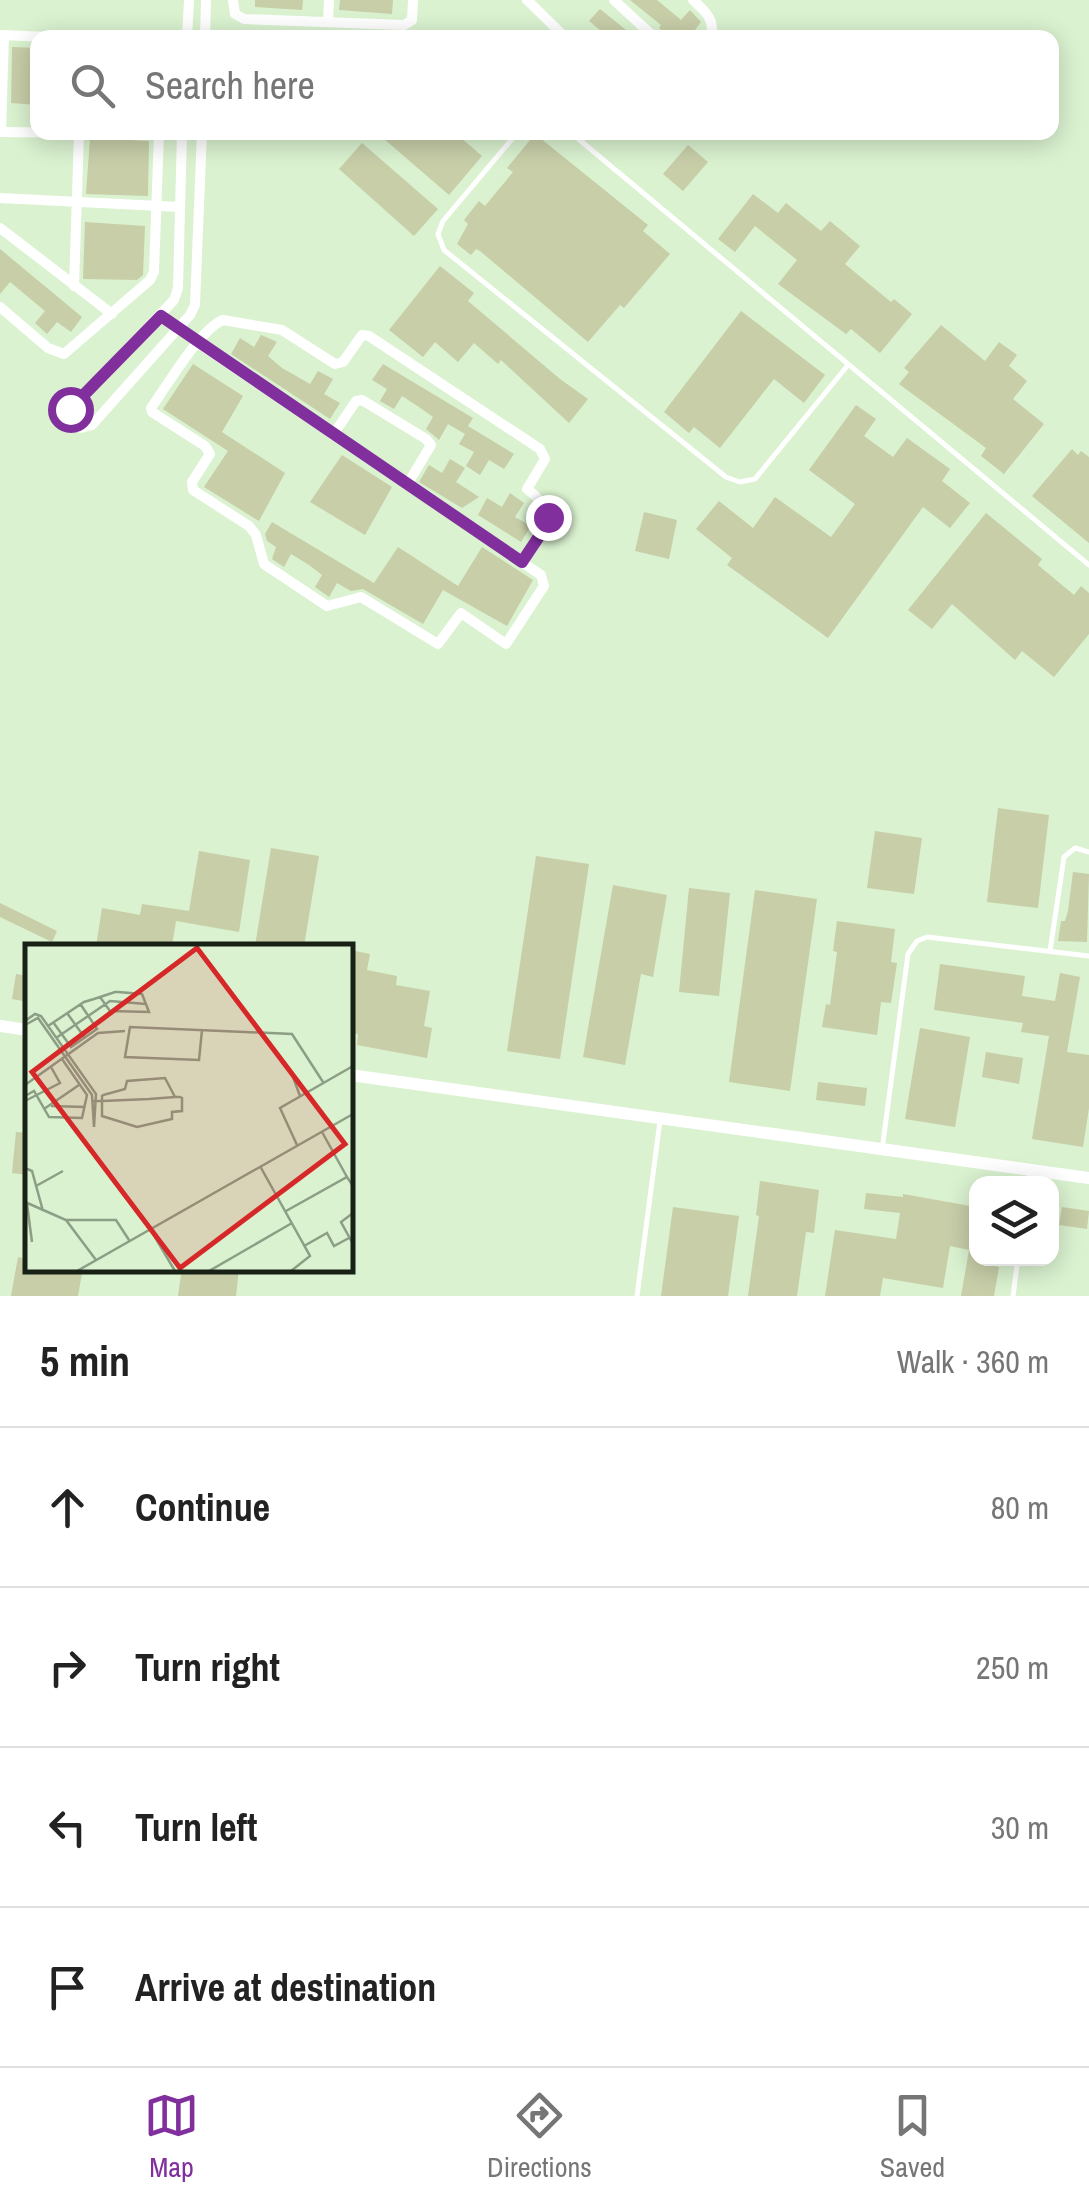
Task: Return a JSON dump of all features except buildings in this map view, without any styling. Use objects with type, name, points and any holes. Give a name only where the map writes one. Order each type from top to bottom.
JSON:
[{"type":"street","points":[[187,30],[189,0]]},
{"type":"street","points":[[205,30],[206,0]]},
{"type":"street","points":[[233,0],[234,14],[244,19],[404,25],[412,20],[413,0]]},
{"type":"street","points":[[328,22],[329,0]]},
{"type":"street","points":[[527,0],[558,30]]},
{"type":"street","points":[[614,0],[646,30]]},
{"type":"street","points":[[693,0],[710,18],[713,30]]},
{"type":"street","points":[[30,36],[2,35],[0,132],[30,133]]},
{"type":"street","points":[[74,286],[81,140]]},
{"type":"street","points":[[0,307],[48,348],[64,354],[154,272],[159,140]]},
{"type":"street","points":[[182,140],[178,288],[161,316],[70,409],[74,424],[87,429],[190,314],[196,296],[202,140]]},
{"type":"street","points":[[0,198],[180,207]]},
{"type":"street","points":[[0,228],[112,314]]},
{"type":"street","points":[[161,316],[198,344],[522,562],[540,575],[544,586],[506,644],[461,613],[438,644],[361,597],[327,606],[264,564],[256,535],[249,526],[194,490],[192,482],[210,454],[151,408],[198,344],[214,324],[223,320],[272,326],[335,364],[343,362],[362,335],[368,336],[540,449],[545,459],[526,489],[543,501],[548,517],[522,562]]},
{"type":"street","points":[[94,383],[113,400]]},
{"type":"street","points":[[333,435],[356,401],[362,400],[426,439],[431,445],[429,452],[407,484]]},
{"type":"street","points":[[0,1026],[25,1030]]},
{"type":"street","points":[[352,1074],[882,1150],[1024,1176]]},
{"type":"street","points":[[1059,1178],[1089,1178]]},
{"type":"lane","points":[[511,140],[443,221],[438,234],[444,250],[726,477],[740,482],[755,480],[848,365]]},
{"type":"lane","points":[[580,140],[1089,565]]},
{"type":"lane","points":[[1050,951],[1064,857],[1075,848],[1089,852]]},
{"type":"lane","points":[[882,1150],[908,954],[917,941],[927,936],[1089,956],[1089,944]]},
{"type":"lane","points":[[636,1296],[660,1118]]},
{"type":"lane","points":[[1013,1296],[1017,1266]]},
{"type":"route","points":[[70,409],[161,316],[522,562],[548,517]]}]
